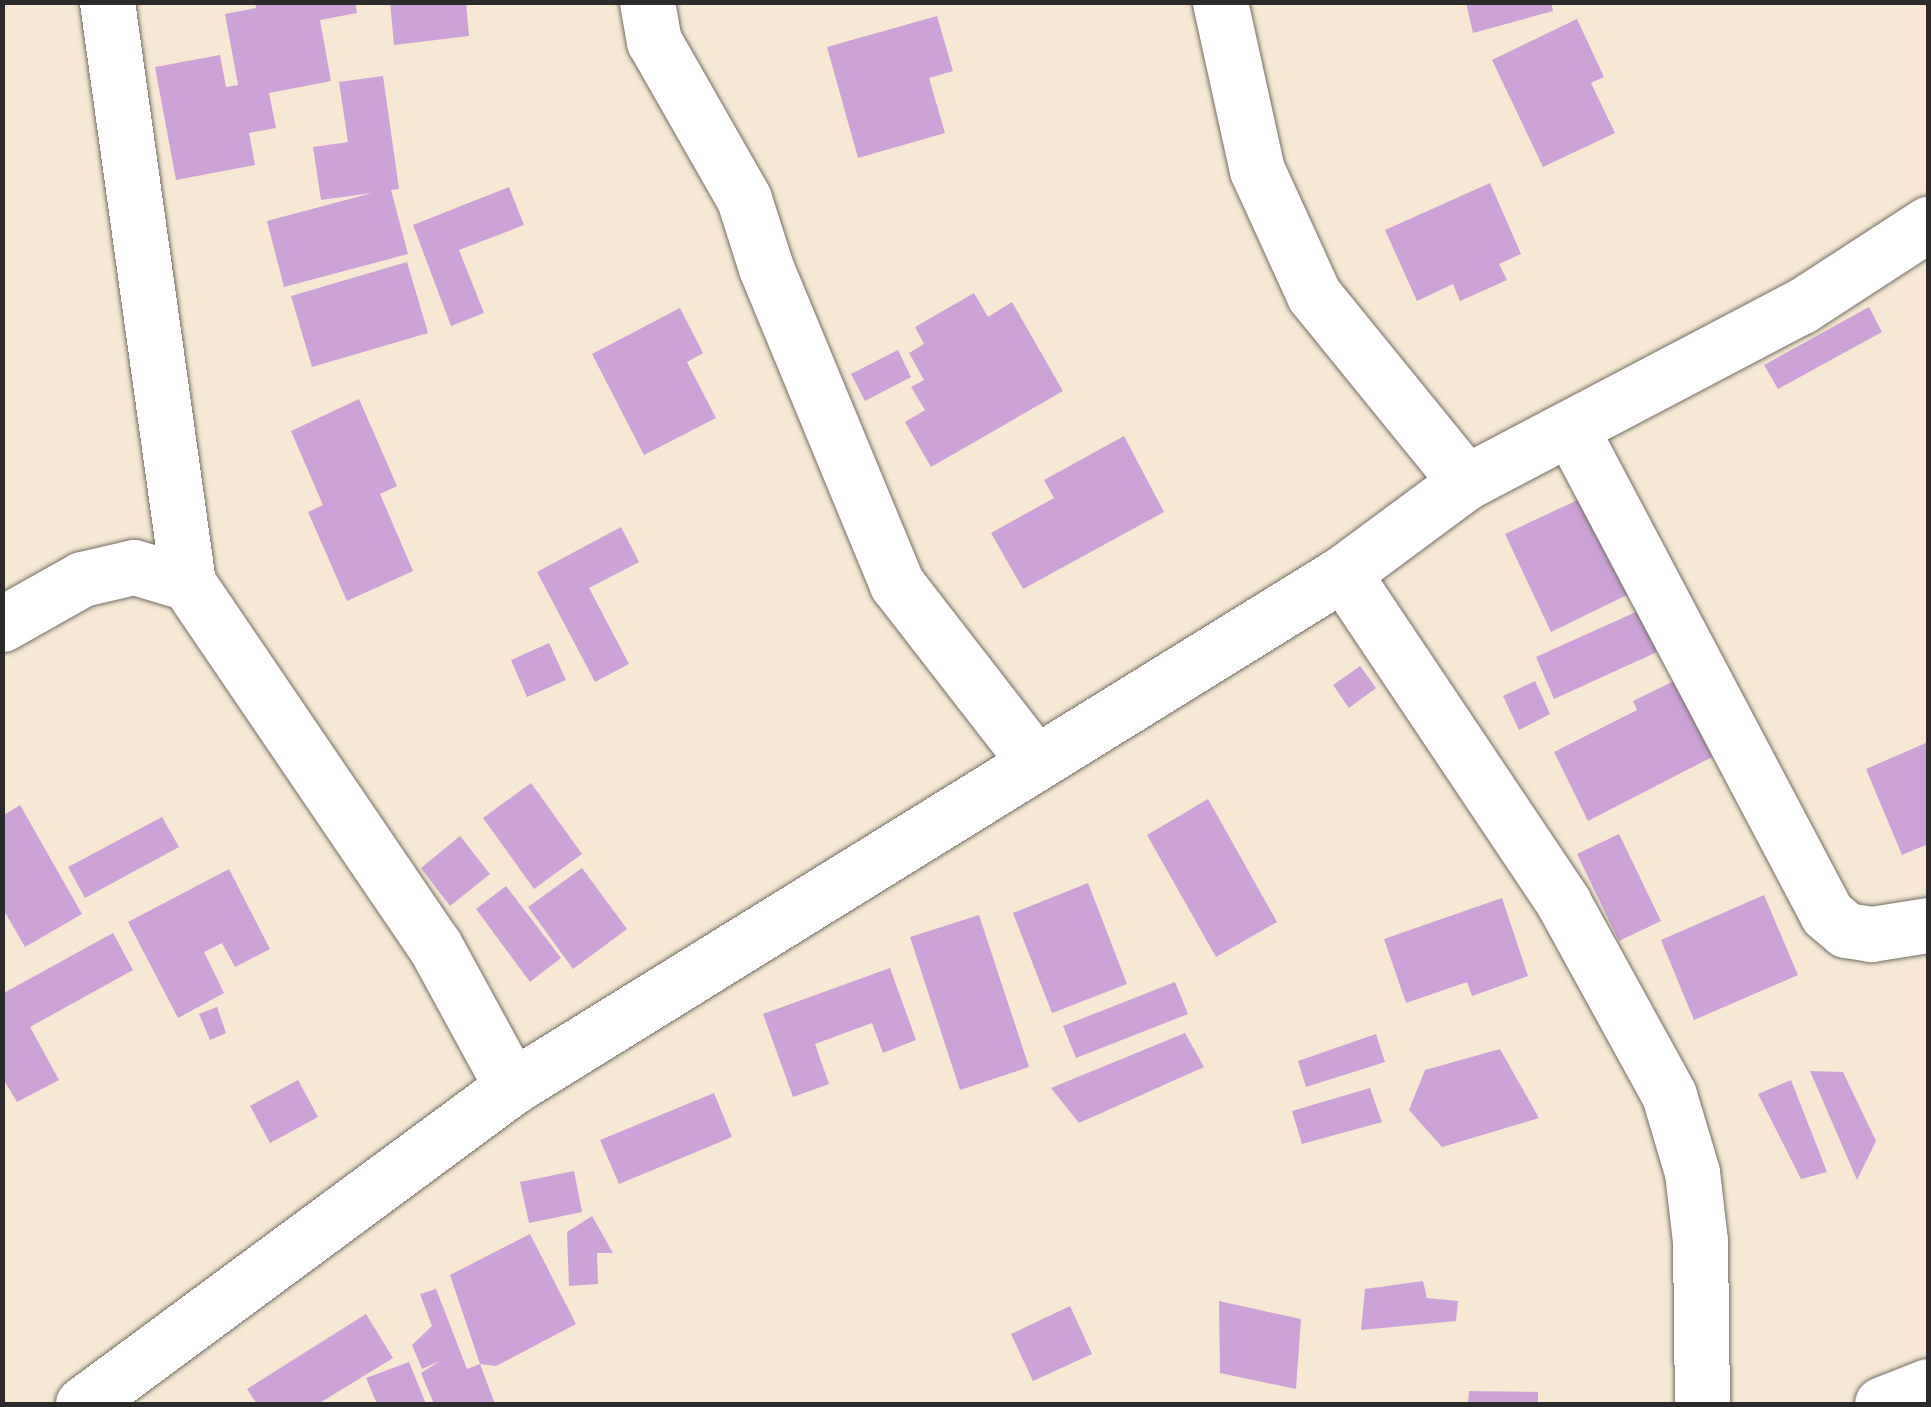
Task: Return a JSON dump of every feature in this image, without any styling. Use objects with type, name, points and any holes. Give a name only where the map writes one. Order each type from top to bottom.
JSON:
[{"type":"street","points":[[107,2],[188,583],[435,946],[512,1087]]},
{"type":"street","points":[[646,2],[654,41],[744,199],[766,268],[897,584],[1035,762]]},
{"type":"street","points":[[1220,2],[1257,170],[1314,295],[1466,482]]},
{"type":"street","points":[[83,1404],[512,1087],[1342,573],[1466,482],[1572,431],[1800,307],[1928,224]]},
{"type":"street","points":[[1572,431],[1827,914],[1846,930],[1871,934],[1928,925]]},
{"type":"street","points":[[2,624],[82,580],[134,568],[188,583]]},
{"type":"street","points":[[1342,573],[1563,902],[1669,1096],[1692,1172],[1698,1224],[1702,1404]]},
{"type":"street","points":[[1882,1404],[1928,1386]]},
{"type":"building","points":[[255,2],[355,2],[357,13],[320,20],[331,81],[269,93],[276,128],[249,133],[255,165],[176,180],[155,67],[220,55],[226,87],[238,85],[225,14],[256,8]]},
{"type":"building","points":[[390,2],[466,2],[469,36],[394,45]]},
{"type":"building","points":[[1466,2],[1551,2],[1553,11],[1473,33]]},
{"type":"building","points":[[937,16],[953,71],[929,78],[945,133],[858,158],[827,47]]},
{"type":"building","points":[[1577,19],[1604,77],[1591,83],[1615,133],[1543,167],[1492,60]]},
{"type":"building","points":[[383,76],[399,189],[391,190],[408,254],[284,287],[267,221],[372,193],[321,200],[313,147],[348,142],[339,82]]},
{"type":"building","points":[[1490,183],[1521,254],[1499,264],[1507,280],[1460,301],[1453,284],[1417,301],[1385,230]]},
{"type":"building","points":[[509,187],[524,225],[459,250],[484,313],[451,326],[413,225]]},
{"type":"building","points":[[407,262],[428,333],[312,367],[291,296]]},
{"type":"building","points":[[974,293],[988,317],[1012,302],[1063,391],[931,467],[905,422],[925,410],[911,387],[924,380],[909,353],[924,344],[915,327]]},
{"type":"building","points":[[1869,307],[1882,332],[1778,389],[1764,365]]},
{"type":"building","points":[[680,308],[703,353],[687,362],[716,418],[644,455],[592,354]]},
{"type":"building","points":[[898,350],[911,377],[865,401],[851,374]]},
{"type":"building","points":[[359,399],[397,486],[380,494],[413,571],[347,601],[308,512],[323,505],[291,431]]},
{"type":"building","points":[[1124,436],[1164,512],[1023,589],[991,533],[1054,498],[1044,480]]},
{"type":"building","points":[[1584,497],[1629,594],[1551,632],[1505,534]]},
{"type":"building","points":[[621,527],[639,562],[589,588],[629,664],[595,682],[537,572]]},
{"type":"building","points":[[1638,611],[1657,652],[1554,699],[1536,657]]},
{"type":"building","points":[[549,643],[566,680],[527,697],[511,660]]},
{"type":"building","points":[[1360,666],[1376,688],[1349,708],[1333,685]]},
{"type":"building","points":[[1535,681],[1550,714],[1519,730],[1503,696]]},
{"type":"building","points":[[1674,681],[1712,757],[1588,821],[1554,752],[1637,710],[1633,701]]},
{"type":"building","points":[[1928,742],[1928,844],[1902,855],[1866,769]]},
{"type":"building","points":[[531,783],[582,854],[534,889],[483,818]]},
{"type":"building","points":[[1208,799],[1277,922],[1216,957],[1147,835]]},
{"type":"building","points":[[20,805],[82,914],[25,947],[2,907],[2,816]]},
{"type":"building","points":[[162,817],[179,847],[85,898],[68,867]]},
{"type":"building","points":[[1619,834],[1661,921],[1619,941],[1577,854]]},
{"type":"building","points":[[460,836],[490,874],[450,906],[421,868]]},
{"type":"building","points":[[582,868],[627,929],[573,969],[528,907]]},
{"type":"building","points":[[229,869],[270,949],[235,967],[222,943],[204,952],[224,993],[178,1018],[128,922]]},
{"type":"building","points":[[1088,883],[1127,984],[1052,1013],[1013,913]]},
{"type":"building","points":[[506,886],[561,958],[530,982],[476,909]]},
{"type":"building","points":[[1764,895],[1798,975],[1694,1020],[1661,940]]},
{"type":"building","points":[[1502,898],[1528,976],[1472,996],[1467,982],[1406,1003],[1384,939]]},
{"type":"building","points":[[979,915],[1029,1067],[960,1090],[910,937]]},
{"type":"building","points":[[113,933],[133,970],[30,1027],[59,1080],[17,1102],[2,1077],[2,994]]},
{"type":"building","points":[[890,968],[916,1040],[883,1053],[872,1023],[815,1044],[829,1084],[793,1097],[763,1014]]},
{"type":"building","points":[[1175,982],[1188,1014],[1076,1058],[1063,1026]]},
{"type":"building","points":[[217,1007],[226,1033],[210,1040],[199,1014]]},
{"type":"building","points":[[1185,1033],[1204,1067],[1079,1123],[1051,1088]]},
{"type":"building","points":[[1376,1034],[1385,1062],[1306,1087],[1298,1061]]},
{"type":"building","points":[[1500,1049],[1539,1118],[1442,1147],[1409,1110],[1425,1070]]},
{"type":"building","points":[[1810,1071],[1843,1072],[1876,1141],[1857,1180]]},
{"type":"building","points":[[298,1080],[318,1117],[270,1143],[250,1106]]},
{"type":"building","points":[[1791,1080],[1827,1172],[1801,1179],[1758,1094]]},
{"type":"building","points":[[1370,1088],[1382,1122],[1302,1144],[1292,1111]]},
{"type":"building","points":[[714,1093],[732,1137],[619,1184],[600,1140]]},
{"type":"building","points":[[574,1171],[582,1212],[529,1223],[520,1182]]},
{"type":"building","points":[[592,1216],[613,1253],[597,1253],[598,1284],[569,1286],[567,1232]]},
{"type":"building","points":[[530,1234],[576,1324],[496,1366],[480,1364],[450,1275]]},
{"type":"building","points":[[1423,1281],[1427,1298],[1458,1301],[1456,1321],[1361,1330],[1365,1289]]},
{"type":"building","points":[[436,1289],[467,1369],[480,1364],[495,1404],[434,1404],[421,1373],[440,1361],[422,1369],[412,1345],[432,1326],[420,1294]]},
{"type":"building","points":[[1219,1301],[1301,1319],[1296,1389],[1220,1373]]},
{"type":"building","points":[[1070,1306],[1092,1354],[1033,1381],[1011,1334]]},
{"type":"building","points":[[366,1314],[393,1358],[318,1404],[257,1404],[247,1389]]},
{"type":"building","points":[[409,1362],[426,1404],[377,1404],[366,1378]]},
{"type":"building","points":[[1469,1391],[1538,1392],[1538,1404],[1468,1404]]}]
